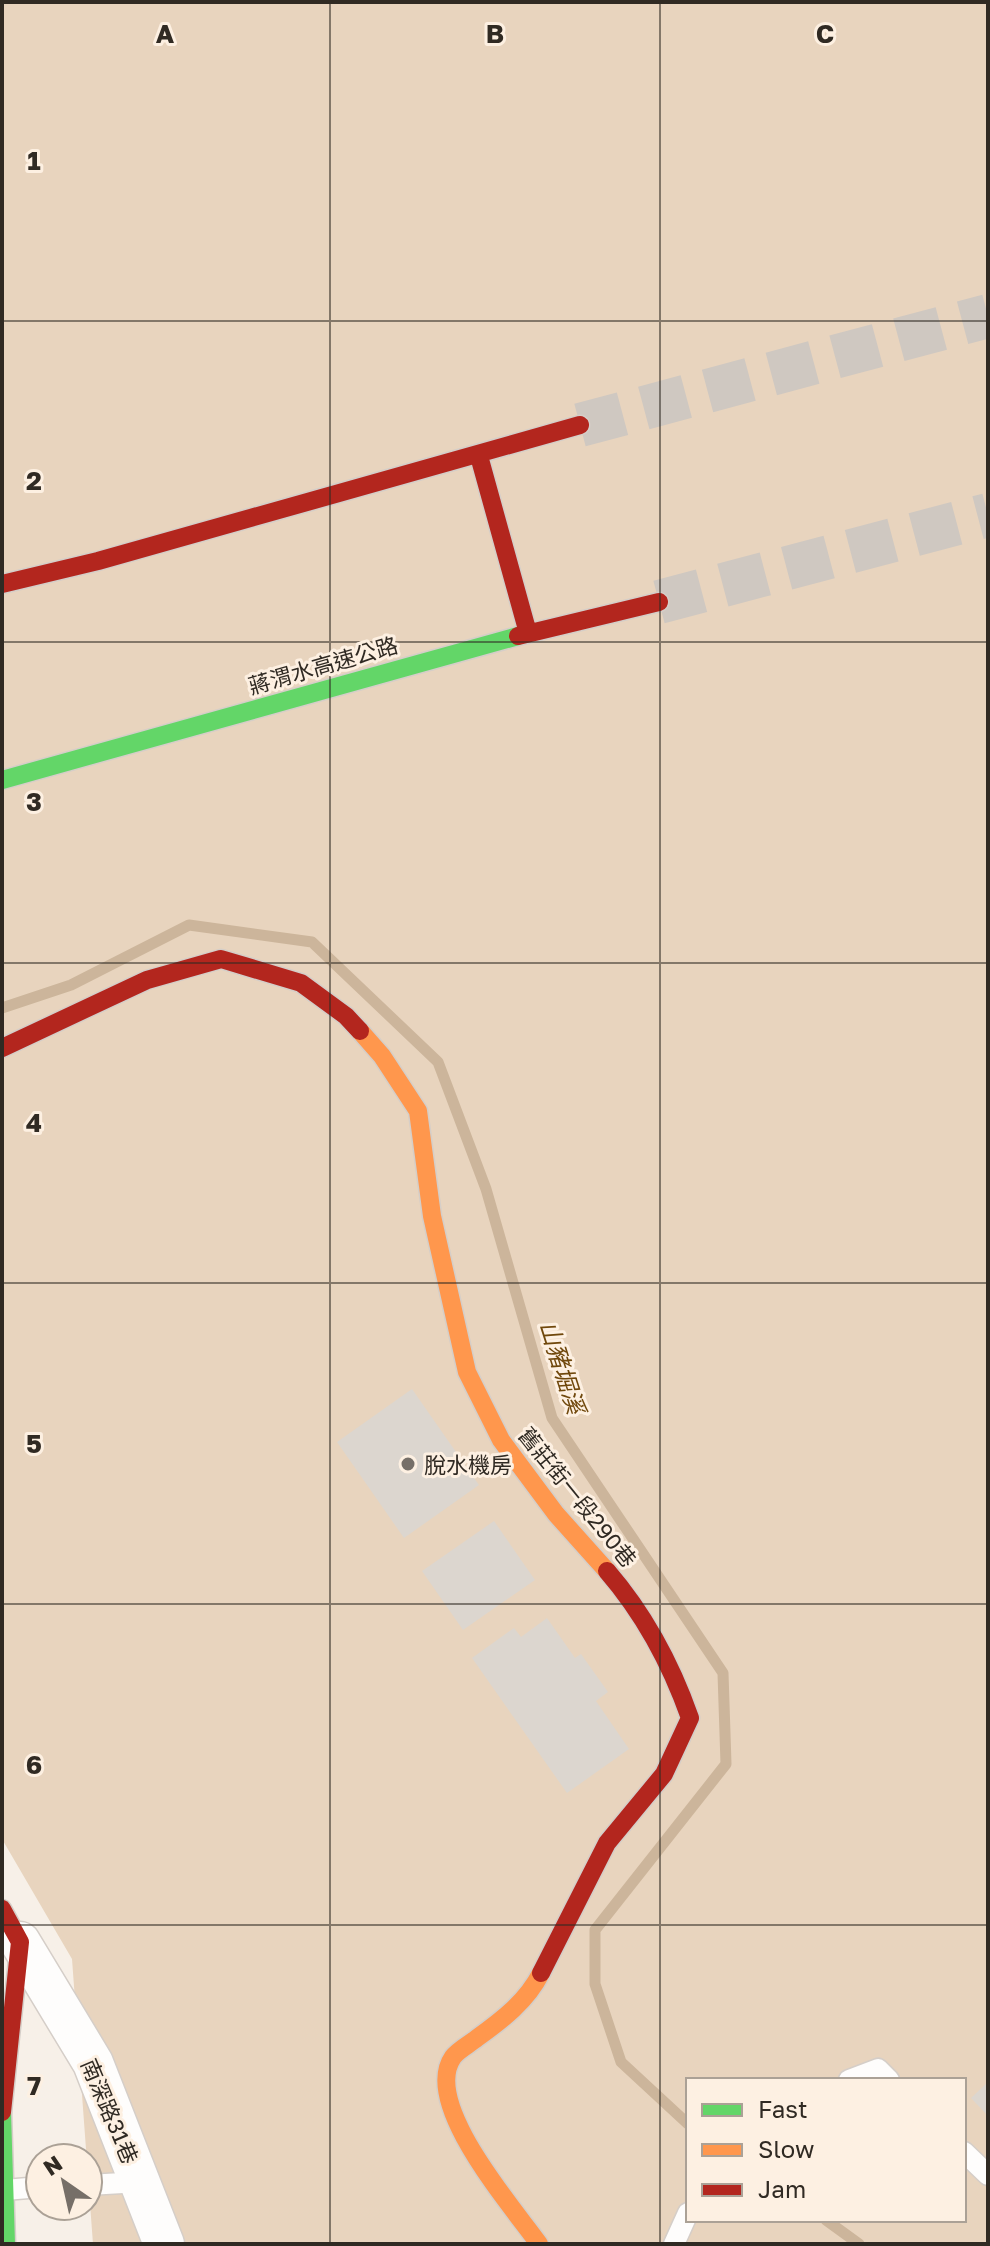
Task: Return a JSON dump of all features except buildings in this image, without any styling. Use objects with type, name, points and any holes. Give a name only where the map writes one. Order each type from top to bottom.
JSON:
[{"type":"main road","points":[[2,584],[98,561],[479,456],[580,425]]},
{"type":"main road","points":[[479,456],[528,633]]},
{"type":"main road","name":"蔣渭水高速公路","points":[[2,780],[528,633],[659,602]]},
{"type":"main road","name":"舊莊街一段290巷","points":[[2,1048],[147,980],[221,959],[301,983],[346,1016],[382,1056],[418,1111],[432,1216],[467,1372],[501,1440],[556,1514],[626,1593],[671,1665],[690,1718],[664,1774],[607,1843],[535,1986],[509,2014],[453,2057],[444,2083],[448,2102],[469,2146],[539,2244]]},
{"type":"main road","points":[[6,2244],[2,2113],[11,1926]]},
{"type":"street","name":"南深路31巷","points":[[11,1926],[93,2063],[164,2244]]},
{"type":"lane","points":[[854,2078],[878,2069],[887,2078]]},
{"type":"lane","points":[[966,2154],[988,2175]]},
{"type":"lane","points":[[104,2184],[140,2182]]},
{"type":"lane","points":[[5,2190],[24,2188]]},
{"type":"lane","points":[[674,2244],[686,2217]]},
{"type":"shaded area","points":[[2,2],[988,2],[988,2244],[93,2244],[91,2222],[104,2222],[104,2142],[85,2142],[72,1959],[2,1839]]},
{"type":"waterway","name":"山豬堀溪","points":[[2,1008],[71,985],[189,925],[312,942],[438,1062],[486,1189],[552,1418],[723,1673],[726,1764],[595,1930],[595,1984],[621,2062],[686,2122]]},
{"type":"waterway","name":"山豬堀溪","points":[[829,2222],[859,2244]]},
{"type":"tunnel","points":[[580,425],[988,316]]},
{"type":"tunnel","points":[[659,602],[988,515]]},
{"type":"traffic: fast","points":[[2,780],[518,636]]},
{"type":"traffic: fast","points":[[2,2113],[6,2244]]},
{"type":"traffic: slow","points":[[360,1031],[382,1056],[418,1111],[432,1216],[467,1372],[501,1440],[556,1514],[607,1571]]},
{"type":"traffic: slow","points":[[539,2244],[474,2154],[449,2100],[446,2077],[455,2054],[513,2009],[541,1973]]},
{"type":"traffic: jam","points":[[2,584],[98,561],[580,425]]},
{"type":"traffic: jam","points":[[479,456],[528,633]]},
{"type":"traffic: jam","points":[[518,636],[659,602]]},
{"type":"traffic: jam","points":[[2,1048],[147,980],[221,959],[301,983],[346,1016],[360,1031]]},
{"type":"traffic: jam","points":[[541,1973],[607,1843],[664,1774],[690,1718],[656,1641],[607,1571]]},
{"type":"traffic: jam","points":[[2,1909],[20,1942],[2,2112]]},
{"type":"place","name":"脫水機房","points":[[408,1464]]}]
